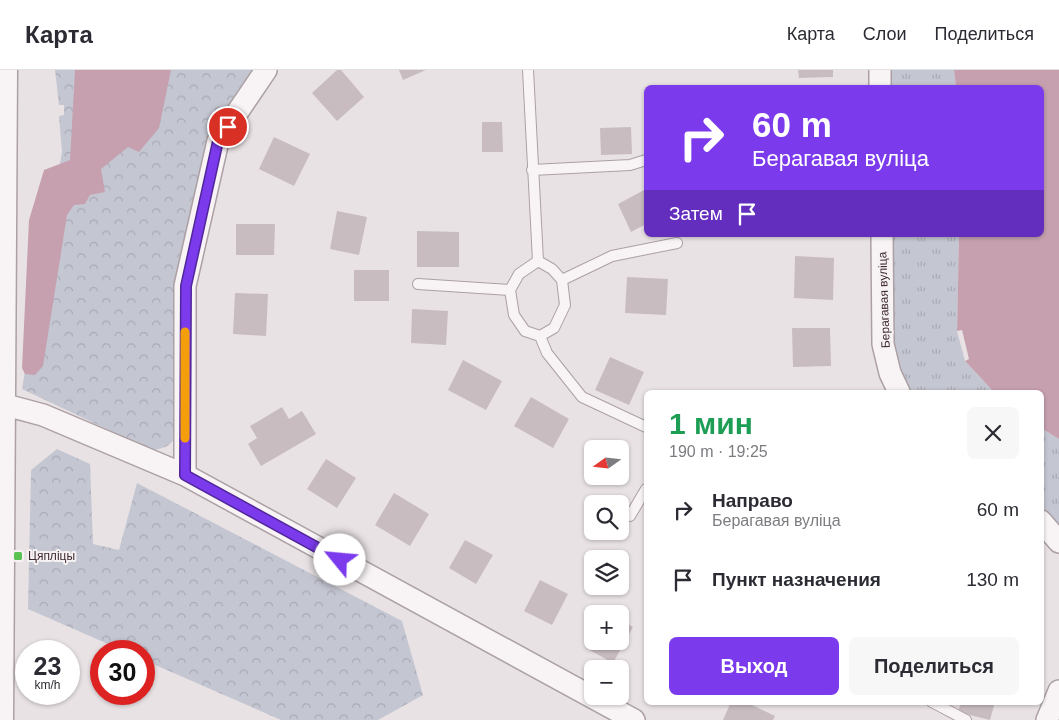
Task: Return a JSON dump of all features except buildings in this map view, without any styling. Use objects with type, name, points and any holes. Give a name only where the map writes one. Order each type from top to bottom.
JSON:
[{"type":"street","points":[[0,720],[4,70]]},
{"type":"street","points":[[185,475],[186,286],[218,141],[266,70]]},
{"type":"street","points":[[880,70],[880,85]]},
{"type":"street","name":"Берагавая вуліца","points":[[882,237],[883,344],[890,372],[898,390]]},
{"type":"street","points":[[2,404],[44,415],[185,475],[634,720]]},
{"type":"street","points":[[1044,524],[1059,542]]},
{"type":"street","points":[[1047,720],[1059,692]]},
{"type":"lane","points":[[528,70],[538,261]]},
{"type":"lane","points":[[532,170],[630,165],[644,161]]},
{"type":"lane","points":[[562,280],[612,256],[677,243]]},
{"type":"lane","points":[[538,261],[552,269],[562,280],[565,305],[554,328],[540,336],[525,331],[514,315],[510,290],[519,274],[538,261]]},
{"type":"lane","points":[[418,284],[510,290]]},
{"type":"lane","points":[[540,336],[547,353],[582,397],[644,426]]},
{"type":"lane","points":[[630,516],[644,493]]},
{"type":"lane","points":[[938,705],[966,720]]},
{"type":"green space","points":[[55,70],[258,70],[212,137],[177,436],[169,445],[160,449],[151,450],[22,389],[62,152],[59,116],[64,115],[64,105],[59,105]]},
{"type":"green space","points":[[888,70],[954,70],[956,85],[889,85]]},
{"type":"green space","points":[[891,237],[959,237],[957,331],[965,361],[992,390],[908,390],[893,335]]},
{"type":"green space","points":[[1044,430],[1059,439],[1059,530],[1044,514]]},
{"type":"green space","points":[[57,449],[90,464],[93,544],[119,550],[137,483],[402,621],[423,695],[378,720],[281,720],[155,665],[155,640],[99,640],[28,609],[31,470]]},
{"type":"shaded area","points":[[75,70],[171,70],[159,128],[139,152],[128,147],[101,169],[105,192],[90,195],[85,204],[74,205],[67,215],[43,366],[35,375],[25,374],[22,368],[29,220],[44,170],[70,160]]},
{"type":"shaded area","points":[[954,70],[1059,70],[1059,439],[1044,430],[1044,390],[992,390],[965,361],[969,359],[962,330],[957,331],[959,237],[1044,237],[1044,85],[956,85]]},
{"type":"slow traffic","points":[[185,332],[185,438]]},
{"type":"place","name":"Цяпліцы","points":[[18,556]]},
{"type":"route","points":[[228,127],[218,141],[186,286],[185,475],[340,560]]}]
